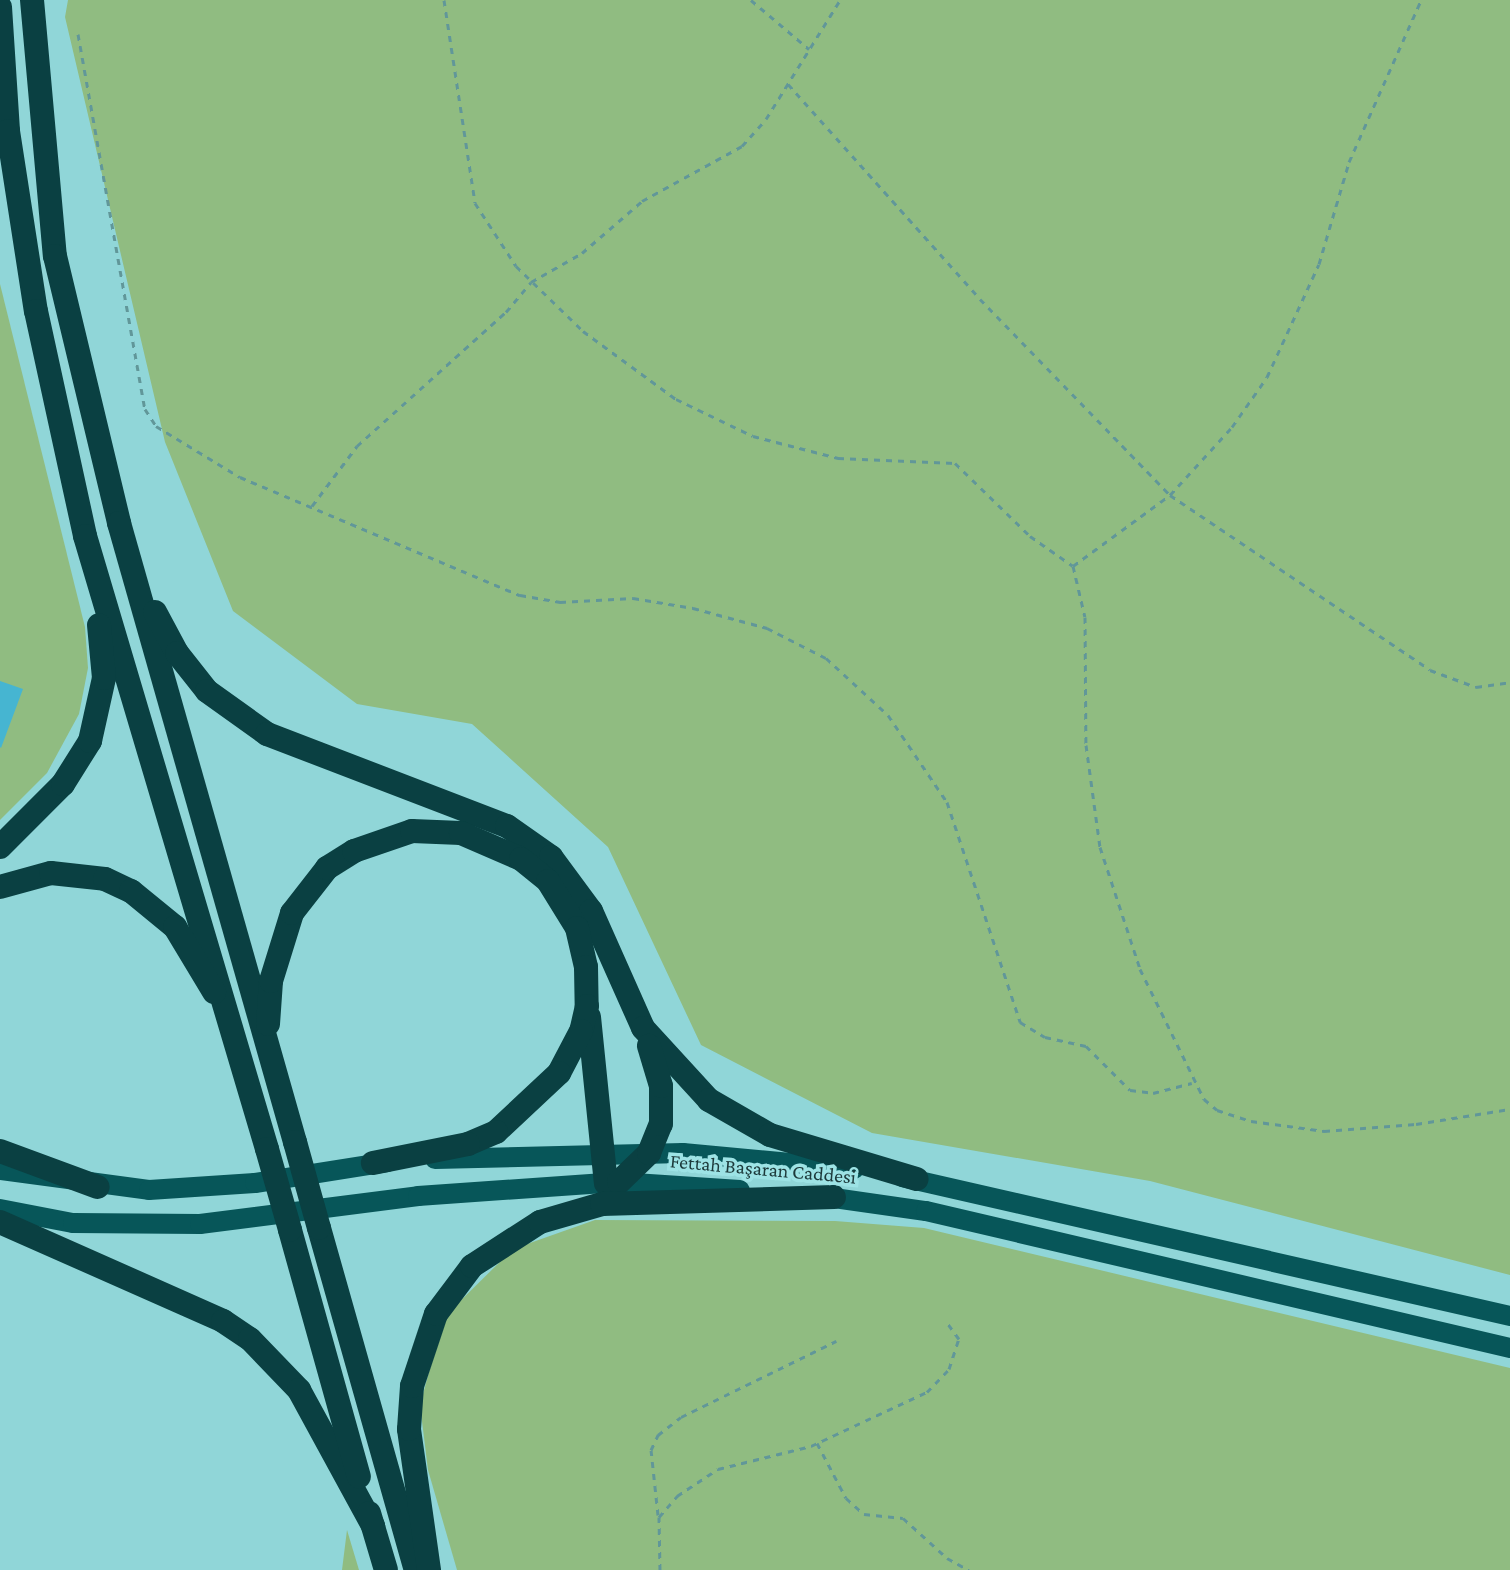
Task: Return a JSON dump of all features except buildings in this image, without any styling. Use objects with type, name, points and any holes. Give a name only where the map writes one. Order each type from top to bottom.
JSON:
[{"type":"highway","points":[[32,0],[55,256],[119,523],[416,1570]]},
{"type":"highway","points":[[0,4],[8,131],[36,311],[85,536],[104,655],[97,719],[63,784],[0,847]]},
{"type":"highway","points":[[119,523],[164,630],[207,691],[267,734],[462,807],[529,839],[551,857],[591,911],[643,1028],[662,1098],[661,1124],[649,1153],[612,1182],[603,1153],[577,928],[548,881],[490,842],[461,833],[412,831],[354,851],[309,887],[280,941],[266,1042]]},
{"type":"highway","points":[[85,536],[233,1027],[386,1570]]},
{"type":"highway","points":[[0,887],[51,873],[105,879],[131,891],[175,927],[233,1027]]},
{"type":"highway","points":[[373,1163],[468,1144],[496,1132],[559,1073],[587,1006]]},
{"type":"highway","points":[[643,1028],[677,1070],[738,1120],[818,1152],[917,1179]]},
{"type":"highway","points":[[0,1151],[98,1187]]},
{"type":"highway","points":[[429,1570],[409,1429],[412,1386],[436,1314],[472,1266],[530,1227],[602,1204],[834,1197]]},
{"type":"highway","points":[[0,1222],[223,1321],[250,1339],[299,1390],[373,1526]]},
{"type":"main road","points":[[0,1170],[98,1187],[200,1187],[373,1163],[603,1153],[649,1153],[825,1165],[917,1179],[1510,1316]]},
{"type":"main road","name":"Fettah Başaran Caddesi","points":[[0,1209],[73,1223],[200,1224],[418,1196],[612,1182],[834,1197],[926,1211],[1510,1348]]},
{"type":"path","points":[[444,0],[475,203],[503,249],[531,282],[605,350],[700,412],[753,436],[823,456],[955,463],[1019,527],[1073,566],[1085,617],[1086,745],[1100,847],[1128,938],[1192,1083],[1217,1110],[1300,1130],[1416,1124],[1510,1109]]},
{"type":"path","points":[[751,0],[809,49]]},
{"type":"path","points":[[312,506],[364,438],[506,312],[531,282],[582,253],[642,201],[728,156],[755,133],[840,0]]},
{"type":"path","points":[[1073,566],[1170,495],[1232,427],[1267,377],[1319,264],[1349,162],[1421,0]]},
{"type":"path","points":[[78,34],[145,409],[173,440],[240,477],[533,599],[616,597],[693,608],[767,628],[826,658],[888,715],[947,802],[1020,1022],[1045,1037],[1086,1046],[1123,1086],[1138,1093],[1192,1083]]},
{"type":"path","points":[[788,84],[980,299],[1170,495],[1430,670],[1476,687],[1510,682]]},
{"type":"path","points":[[659,1517],[677,1496],[718,1469],[751,1458],[773,1459],[817,1443],[927,1392],[949,1369],[959,1339],[948,1324]]},
{"type":"path","points":[[660,1570],[659,1517],[651,1450],[658,1435],[681,1417],[836,1341]]},
{"type":"path","points":[[817,1443],[846,1498],[864,1514],[903,1518],[947,1558],[969,1570]]},
{"type":"green space","points":[[68,0],[1510,0],[1510,1275],[1150,1181],[872,1133],[701,1045],[608,847],[472,724],[357,704],[233,611],[165,442],[65,17]]},
{"type":"green space","points":[[0,284],[85,627],[88,668],[79,714],[47,773],[0,820]]},
{"type":"green space","points":[[595,1220],[835,1221],[924,1228],[1510,1368],[1510,1570],[457,1570],[428,1470],[420,1405],[444,1317],[513,1249]]},
{"type":"green space","points":[[347,1530],[359,1570],[342,1570]]}]
